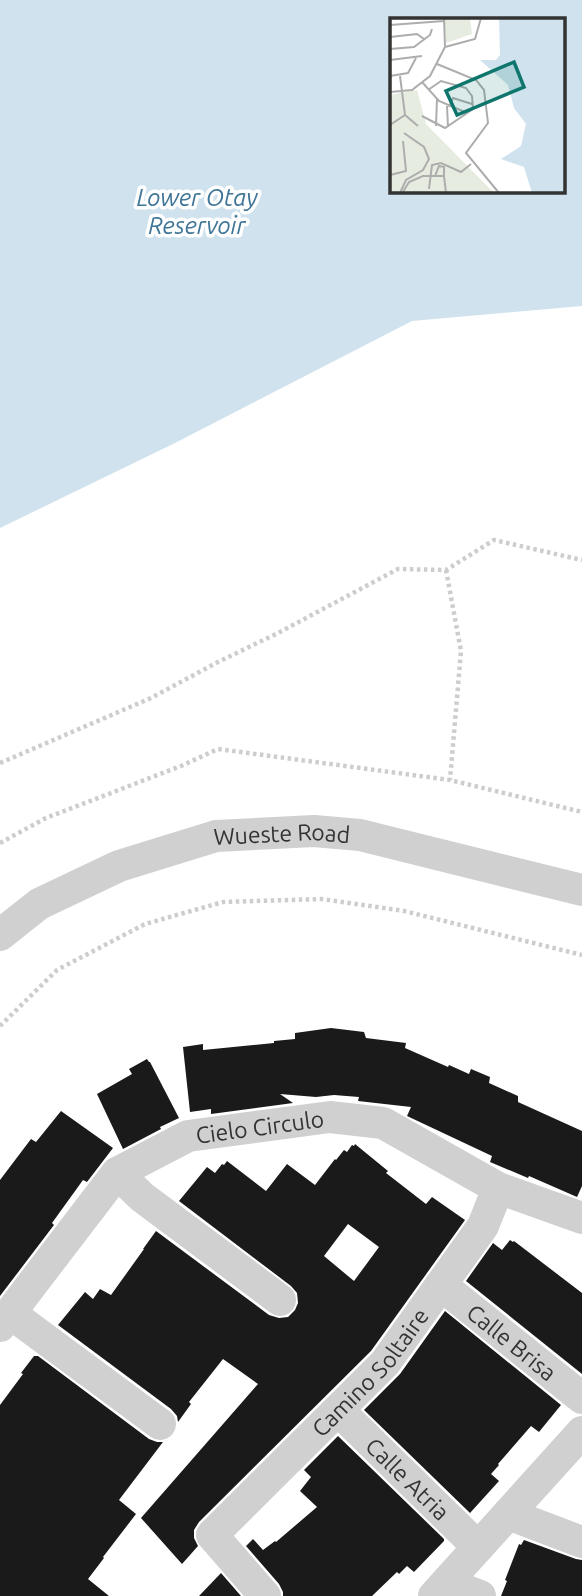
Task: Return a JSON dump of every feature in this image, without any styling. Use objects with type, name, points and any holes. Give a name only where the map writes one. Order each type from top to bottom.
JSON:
[{"type":"street","name":"Wueste Road","points":[[0,934],[39,904],[119,866],[216,836],[314,831],[359,835],[582,890]]},
{"type":"street","name":"Cielo Circulo","points":[[5,1320],[117,1173],[188,1136],[330,1117],[383,1122],[498,1188],[582,1218]]},
{"type":"street","points":[[117,1173],[142,1197],[280,1300]]},
{"type":"street","name":"Camino Soltaire","points":[[265,1596],[212,1535],[385,1363],[483,1226],[498,1188]]},
{"type":"street","name":"Calle Brisa","points":[[441,1285],[582,1398]]},
{"type":"street","points":[[5,1320],[160,1424]]},
{"type":"street","name":"Calle Atria","points":[[338,1410],[478,1547]]},
{"type":"street","points":[[440,1589],[582,1432]]},
{"type":"street","points":[[508,1514],[582,1542]]},
{"type":"street","points":[[440,1589],[480,1596]]},
{"type":"path","points":[[0,764],[151,698],[398,569],[446,570],[494,540],[582,560]]},
{"type":"path","points":[[446,570],[461,652],[450,780]]},
{"type":"path","points":[[0,843],[46,818],[218,749],[450,780],[582,812]]},
{"type":"path","points":[[0,1026],[57,970],[145,924],[223,902],[322,899],[404,911],[582,955]]},
{"type":"water","name":"Lower Otay Reservoir","points":[[0,0],[582,0],[582,306],[412,321],[175,443],[0,528]]},
{"type":"building","points":[[331,1028],[364,1032],[366,1038],[406,1043],[405,1048],[448,1067],[449,1065],[469,1074],[471,1069],[490,1077],[489,1083],[518,1096],[518,1102],[582,1131],[582,1186],[577,1197],[490,1162],[492,1156],[407,1116],[411,1107],[358,1101],[359,1097],[280,1094],[293,1103],[211,1114],[211,1109],[190,1112],[183,1047],[203,1044],[203,1050],[274,1043],[295,1039],[295,1033]]},
{"type":"building","points":[[147,1059],[179,1118],[123,1149],[97,1094],[132,1074],[129,1069]]},
{"type":"building","points":[[61,1111],[113,1148],[87,1182],[83,1180],[52,1223],[54,1225],[0,1296],[0,1180],[31,1139],[36,1142]]},
{"type":"building","points":[[355,1144],[388,1171],[386,1173],[426,1204],[432,1197],[465,1220],[371,1351],[199,1522],[194,1530],[198,1546],[182,1564],[141,1518],[258,1384],[223,1359],[189,1402],[191,1404],[178,1422],[171,1409],[58,1325],[85,1292],[93,1299],[100,1289],[111,1295],[156,1231],[269,1315],[288,1317],[298,1303],[297,1293],[291,1286],[179,1201],[207,1167],[215,1173],[227,1161],[266,1191],[287,1164],[315,1185],[344,1150],[347,1152]],"holes":[[[348,1224],[379,1247],[354,1281],[324,1256]]]},
{"type":"building","points":[[510,1240],[582,1293],[582,1374],[466,1281],[493,1243],[502,1250]]},
{"type":"building","points":[[445,1311],[561,1405],[539,1432],[531,1426],[498,1464],[491,1474],[499,1481],[470,1513],[364,1410],[400,1374]]},
{"type":"building","points":[[34,1356],[38,1356],[149,1439],[163,1442],[119,1500],[136,1514],[88,1579],[109,1596],[0,1596],[0,1405]]},
{"type":"building","points":[[338,1436],[444,1541],[414,1572],[407,1566],[372,1596],[283,1596],[279,1584],[246,1546],[253,1539],[263,1550],[317,1507],[300,1491],[311,1477],[304,1470]]},
{"type":"building","points":[[524,1540],[582,1560],[582,1596],[501,1596],[519,1544]]},
{"type":"building","points":[[221,1573],[241,1596],[199,1596]]}]
